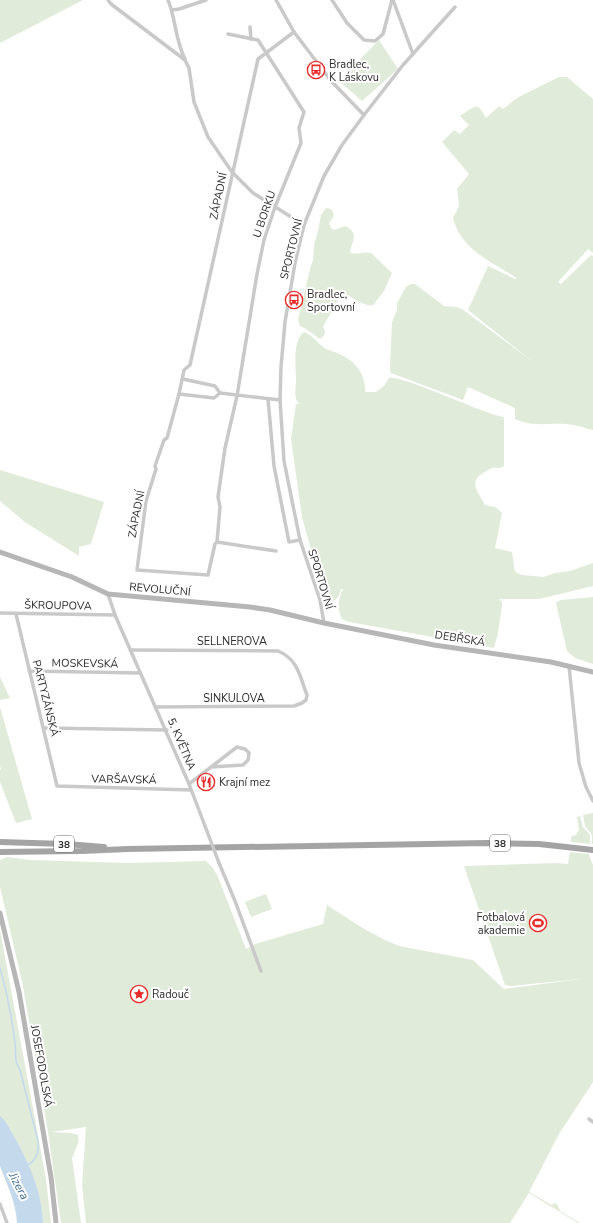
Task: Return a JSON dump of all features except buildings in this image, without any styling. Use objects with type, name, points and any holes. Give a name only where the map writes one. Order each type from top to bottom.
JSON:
[{"type":"main road","name":"REVOLUČNÍ","points":[[0,552],[72,577],[108,594],[250,607],[270,610],[324,623]]},
{"type":"main road","name":"DEBŘSKÁ","points":[[324,623],[434,645],[551,662],[593,672]]},
{"type":"main road","name":"38","points":[[0,842],[66,844],[128,849]]},
{"type":"main road","name":"38","points":[[0,849],[31,852],[487,843],[539,844],[593,850]]},
{"type":"main road","points":[[0,852],[31,852]]},
{"type":"main road","name":"JOSEFODOLSKÁ","points":[[0,914],[19,992],[51,1177],[56,1223]]},
{"type":"street","points":[[108,0],[111,4],[185,60]]},
{"type":"street","points":[[168,0],[172,10],[176,37],[180,50],[189,68],[194,102],[208,137],[232,172],[253,193],[304,225]]},
{"type":"street","points":[[172,10],[180,10],[206,0]]},
{"type":"street","points":[[276,0],[294,32],[332,82],[364,115]]},
{"type":"street","points":[[332,0],[347,23],[364,40],[375,41],[383,34],[392,0]]},
{"type":"street","points":[[392,0],[413,54]]},
{"type":"street","name":"SPORTOVNÍ","points":[[324,623],[320,600],[300,540],[284,461],[280,400],[285,322],[295,263],[304,225],[324,176],[342,145],[413,54],[455,7]]},
{"type":"street","points":[[250,27],[251,39]]},
{"type":"street","name":"ZÁPADNÍ","points":[[208,575],[137,570],[146,501],[156,469],[155,466],[164,440],[167,438],[183,379],[184,370],[190,365],[258,59],[294,32]]},
{"type":"street","points":[[228,34],[258,40],[265,53]]},
{"type":"street","name":"U BORKU","points":[[208,575],[215,544],[217,542],[220,507],[218,497],[225,448],[237,396],[264,240],[275,207],[301,143],[299,128],[304,112],[265,53]]},
{"type":"street","points":[[183,379],[215,386],[220,393],[280,400]]},
{"type":"street","points":[[179,394],[214,398],[220,393]]},
{"type":"street","name":"SPORTOVNÍ","points":[[268,399],[274,466],[289,542],[300,540]]},
{"type":"street","points":[[217,542],[276,551]]},
{"type":"street","name":"5. KVĚTNA","points":[[108,594],[115,615],[167,730],[189,784],[261,971]]},
{"type":"street","name":"ŠKROUPOVA","points":[[0,613],[115,615]]},
{"type":"street","name":"PARTYZÁNSKÁ","points":[[16,614],[57,786]]},
{"type":"street","name":"SELLNEROVA","points":[[131,650],[278,651],[284,653],[294,662],[306,695]]},
{"type":"street","points":[[569,666],[579,763],[586,787],[593,800]]},
{"type":"street","name":"MOSKEVSKÁ","points":[[29,671],[140,673]]},
{"type":"street","name":"SINKULOVA","points":[[156,707],[294,706],[306,700],[306,695]]},
{"type":"street","points":[[44,728],[167,730]]},
{"type":"street","points":[[189,784],[211,767],[237,747],[244,749],[249,753],[248,760],[243,765],[211,767]]},
{"type":"street","name":"VARŠAVSKÁ","points":[[57,786],[191,790]]},
{"type":"street","points":[[589,1119],[593,1122]]},
{"type":"street","points":[[0,1204],[7,1223]]},
{"type":"green space","points":[[0,0],[83,0],[0,43]]},
{"type":"green space","points":[[379,40],[398,69],[362,101],[339,81]]},
{"type":"green space","points":[[559,77],[567,77],[593,99],[593,253],[588,249],[558,282],[561,284],[591,255],[593,256],[593,430],[568,424],[528,423],[515,419],[515,408],[468,387],[463,400],[391,373],[390,368],[392,322],[397,310],[397,303],[406,287],[411,284],[415,284],[444,306],[462,309],[537,365],[468,310],[488,266],[515,279],[517,278],[470,247],[457,229],[453,218],[459,206],[457,189],[469,174],[442,142],[454,130],[460,134],[469,125],[460,116],[472,108],[479,108],[486,118],[499,106],[503,109],[517,98]]},
{"type":"green space","points":[[326,208],[331,209],[334,215],[329,223],[331,228],[334,230],[345,226],[354,234],[350,251],[351,253],[371,253],[392,273],[384,291],[373,305],[366,305],[344,293],[341,294],[323,327],[325,331],[324,336],[320,339],[300,326],[298,320],[313,260],[314,245],[321,215]]},
{"type":"green space","points":[[304,332],[310,335],[326,349],[351,361],[362,375],[365,392],[376,392],[384,386],[389,378],[397,378],[504,417],[504,466],[500,468],[492,468],[485,472],[478,477],[475,485],[485,505],[495,507],[502,513],[495,548],[512,552],[515,572],[522,575],[543,577],[555,573],[570,571],[593,563],[593,586],[539,599],[499,599],[502,602],[502,606],[494,648],[349,622],[342,619],[339,612],[339,604],[343,589],[341,589],[336,600],[329,602],[326,599],[322,589],[302,517],[291,439],[296,404],[299,404],[295,393],[296,348],[300,336]]},
{"type":"green space","points":[[0,470],[104,502],[91,544],[79,547],[79,556],[25,522],[0,501]]},
{"type":"green space","points":[[593,597],[593,664],[575,658],[567,651],[556,603],[560,600]]},
{"type":"green space","points":[[0,677],[10,698],[0,700]]},
{"type":"green space","points":[[0,707],[32,819],[16,823],[0,782]]},
{"type":"green space","points":[[593,813],[592,844],[592,835],[585,826],[583,815]]},
{"type":"green space","points":[[580,816],[583,827],[590,835],[590,844],[571,842],[571,836],[576,835],[579,830],[577,817]]},
{"type":"green space","points":[[570,852],[589,854],[593,865],[593,1082],[559,1134],[529,1192],[552,1205],[554,1203],[557,1204],[560,1211],[580,1223],[529,1193],[510,1223],[86,1223],[82,1185],[86,1127],[51,1132],[71,1133],[78,1135],[79,1141],[72,1158],[81,1223],[61,1223],[48,1132],[23,986],[0,887],[0,860],[7,857],[30,860],[128,863],[206,861],[213,868],[218,877],[246,949],[255,944],[323,924],[327,905],[361,927],[399,946],[473,960],[504,989],[581,979],[511,986],[505,985],[464,866],[557,863],[568,864]]},
{"type":"green space","points":[[266,894],[272,909],[251,917],[245,902]]},
{"type":"green space","points":[[0,930],[46,1179],[51,1223],[43,1223],[37,1189],[25,1157],[14,1136],[0,1116]]},
{"type":"water","name":"Jizera","points":[[0,1116],[14,1136],[30,1167],[40,1200],[43,1223],[17,1223],[13,1201],[0,1166]]},
{"type":"waterway","points":[[0,968],[11,1015],[16,1047],[16,1060],[20,1070],[38,1141],[35,1159],[26,1166]]},
{"type":"place","name":"Bradlec, K Láskovu","points":[[316,70]]},
{"type":"place","name":"Bradlec, Sportovní","points":[[294,300]]},
{"type":"place","name":"Krajní mez","points":[[206,782]]},
{"type":"place","name":"Fotbalová akademie","points":[[538,923]]},
{"type":"place","name":"Radouč","points":[[139,994]]}]
